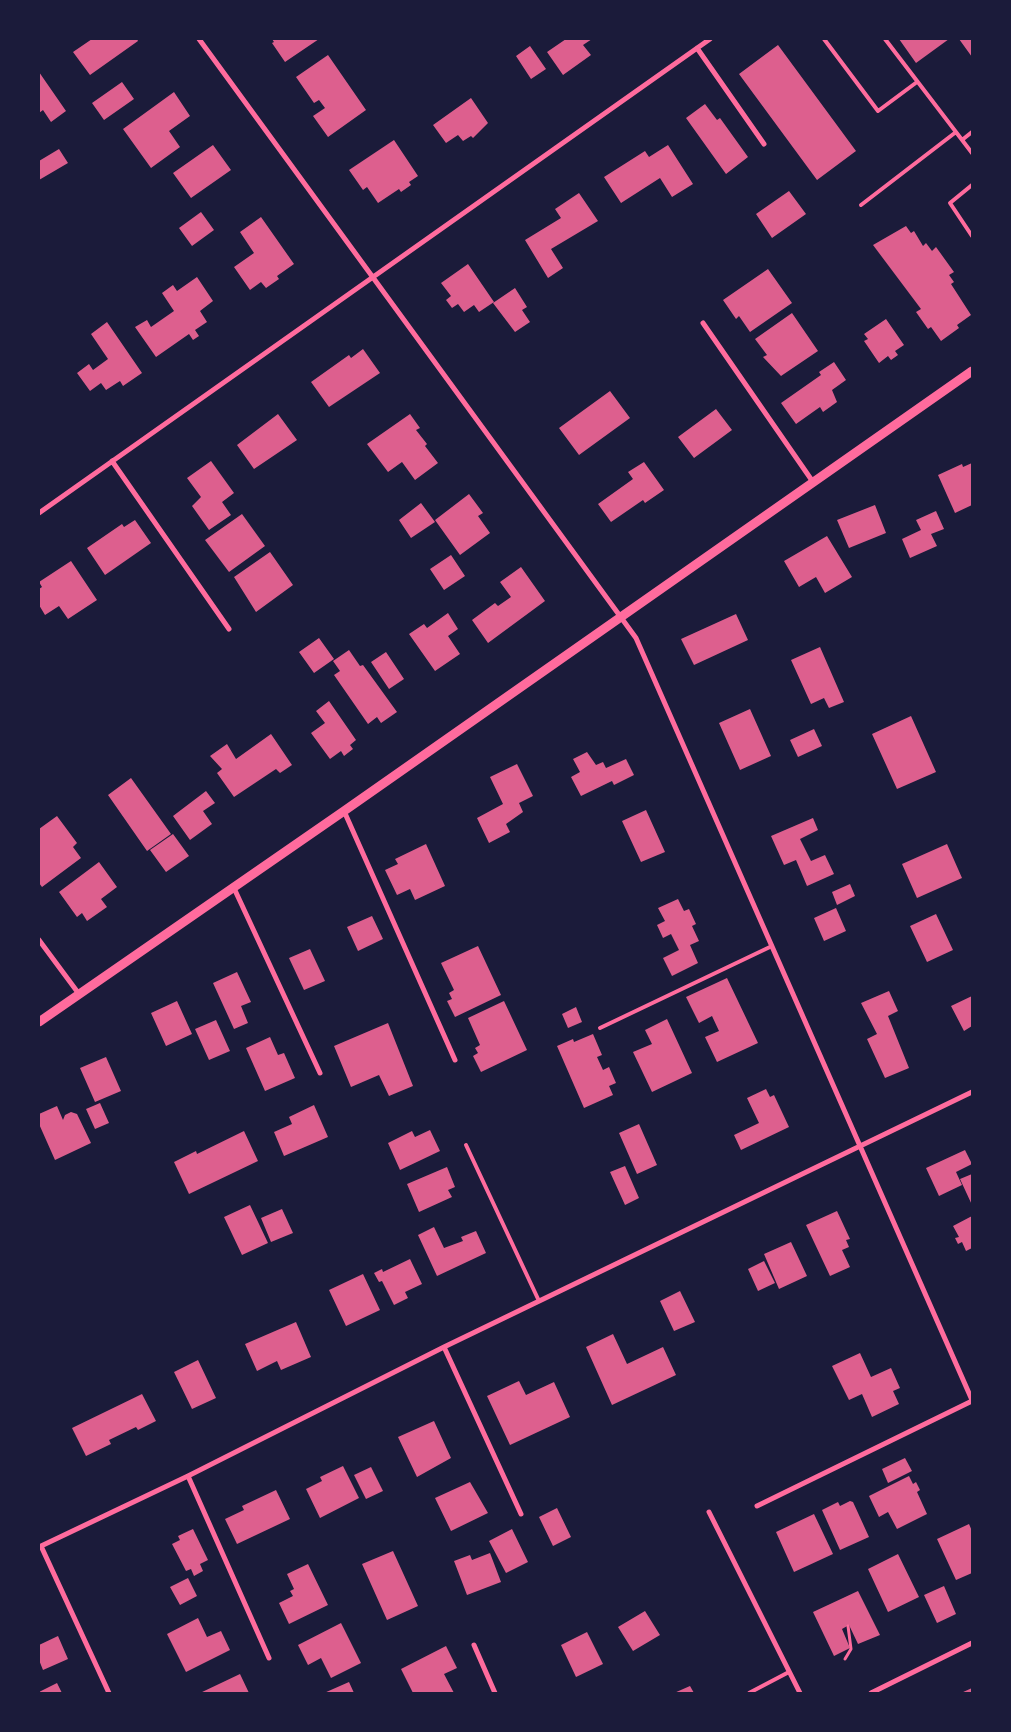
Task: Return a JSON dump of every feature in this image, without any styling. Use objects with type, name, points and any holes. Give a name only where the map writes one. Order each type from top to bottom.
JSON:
[{"type":"street","points":[[199,39],[636,638],[972,1400],[757,1506]]},
{"type":"street","points":[[39,513],[710,39]]},
{"type":"street","points":[[697,48],[764,144]]},
{"type":"street","points":[[704,323],[813,482]]},
{"type":"street","points":[[39,1022],[972,371]]},
{"type":"street","points":[[112,461],[229,629]]},
{"type":"street","points":[[344,811],[455,1060]]},
{"type":"street","points":[[234,886],[320,1073]]},
{"type":"street","points":[[39,940],[79,994]]},
{"type":"street","points":[[109,1693],[40,1547],[188,1476],[444,1347],[972,1092]]},
{"type":"street","points":[[444,1347],[521,1514]]},
{"type":"street","points":[[188,1476],[268,1658]]},
{"type":"street","points":[[709,1512],[800,1693]]},
{"type":"street","points":[[871,1693],[972,1643]]},
{"type":"street","points":[[474,1645],[495,1693]]},
{"type":"lane","points":[[824,39],[878,111],[917,82]]},
{"type":"lane","points":[[885,39],[972,153]]},
{"type":"lane","points":[[861,205],[956,132]]},
{"type":"lane","points":[[962,140],[972,132]]},
{"type":"lane","points":[[972,185],[950,203],[972,236]]},
{"type":"lane","points":[[600,1028],[772,946]]},
{"type":"lane","points":[[466,1145],[539,1301]]},
{"type":"lane","points":[[749,1693],[789,1672]]},
{"type":"path","points":[[845,1660],[850,1649],[848,1626]]},
{"type":"building","points":[[92,39],[137,39],[138,41],[90,75],[73,52]]},
{"type":"building","points":[[272,39],[319,39],[285,62],[272,43],[274,42]]},
{"type":"building","points":[[566,39],[592,39],[583,45],[591,55],[563,75],[547,52]]},
{"type":"building","points":[[899,39],[949,39],[916,63]]},
{"type":"building","points":[[959,39],[972,39],[972,57]]},
{"type":"building","points":[[778,45],[856,151],[817,180],[739,74]]},
{"type":"building","points":[[530,46],[546,69],[531,79],[516,56]]},
{"type":"building","points":[[328,55],[366,110],[328,137],[313,116],[325,108],[319,100],[314,103],[296,77]]},
{"type":"building","points":[[39,72],[66,111],[51,122],[43,110],[39,113]]},
{"type":"building","points":[[122,82],[134,99],[104,120],[92,103]]},
{"type":"building","points":[[174,92],[190,116],[169,131],[180,147],[151,168],[123,129]]},
{"type":"building","points":[[471,98],[488,123],[473,138],[471,136],[463,141],[458,135],[446,143],[433,125]]},
{"type":"building","points":[[705,104],[717,120],[720,118],[748,157],[726,174],[686,118]]},
{"type":"building","points":[[394,140],[418,176],[409,182],[411,185],[401,192],[399,189],[378,203],[367,187],[363,190],[349,170]]},
{"type":"building","points":[[213,145],[231,170],[191,198],[173,173]]},
{"type":"building","points":[[668,145],[693,184],[672,197],[660,178],[621,203],[604,177],[645,151],[649,157]]},
{"type":"building","points":[[59,149],[68,163],[39,180],[39,161]]},
{"type":"building","points":[[789,191],[806,214],[772,238],[756,214]]},
{"type":"building","points":[[579,193],[598,221],[551,249],[563,268],[548,278],[525,240],[561,218],[555,209]]},
{"type":"building","points":[[201,212],[214,230],[192,246],[179,228]]},
{"type":"building","points":[[261,217],[294,264],[277,276],[279,279],[266,288],[261,282],[250,290],[234,267],[254,253],[240,232]]},
{"type":"building","points":[[906,226],[911,233],[914,231],[923,246],[926,243],[932,251],[936,247],[954,272],[949,275],[954,282],[951,284],[971,315],[957,325],[959,328],[941,341],[931,327],[928,329],[916,312],[921,309],[873,245]]},
{"type":"building","points":[[468,264],[494,302],[479,312],[474,305],[464,312],[458,304],[452,308],[446,300],[451,296],[441,283]]},
{"type":"building","points":[[768,269],[792,303],[750,332],[739,316],[736,319],[723,300]]},
{"type":"building","points":[[197,277],[213,301],[200,311],[207,322],[195,330],[199,336],[193,340],[189,334],[156,357],[135,327],[147,320],[151,327],[174,311],[162,293],[173,285],[177,291]]},
{"type":"building","points":[[515,288],[527,307],[522,310],[530,322],[515,332],[493,303]]},
{"type":"building","points":[[792,313],[818,351],[781,376],[763,357],[767,355],[755,339]]},
{"type":"building","points":[[886,319],[904,345],[895,351],[898,355],[891,360],[888,356],[879,363],[864,341],[868,339],[864,334]]},
{"type":"building","points":[[107,322],[142,373],[123,386],[120,381],[106,390],[101,383],[90,391],[77,373],[89,364],[93,370],[108,359],[91,334]]},
{"type":"building","points":[[363,349],[380,373],[329,407],[311,382],[349,355],[351,358]]},
{"type":"building","points":[[834,362],[846,380],[832,390],[837,402],[823,412],[820,407],[796,424],[781,403],[821,375],[819,372]]},
{"type":"building","points":[[610,391],[630,418],[579,455],[559,428]]},
{"type":"building","points":[[716,409],[732,430],[694,458],[678,437]]},
{"type":"building","points":[[278,414],[297,440],[254,469],[237,445]]},
{"type":"building","points":[[410,414],[420,428],[416,430],[427,444],[425,446],[438,463],[415,480],[402,462],[388,472],[367,444]]},
{"type":"building","points":[[211,461],[234,493],[222,502],[231,515],[209,530],[192,506],[201,497],[187,478]]},
{"type":"building","points":[[644,462],[664,490],[645,503],[643,500],[611,522],[598,504],[633,479],[628,472]]},
{"type":"building","points":[[972,463],[972,505],[955,513],[938,475],[962,464],[963,467]]},
{"type":"building","points":[[469,494],[483,513],[478,516],[490,533],[460,555],[435,520]]},
{"type":"building","points":[[421,503],[435,522],[411,538],[399,520]]},
{"type":"building","points":[[875,505],[886,533],[849,548],[837,520]]},
{"type":"building","points":[[936,511],[944,529],[931,534],[937,546],[910,558],[902,539],[921,530],[916,520]]},
{"type":"building","points":[[242,514],[265,546],[229,572],[205,540]]},
{"type":"building","points":[[135,520],[151,543],[105,575],[87,548],[122,524],[124,527]]},
{"type":"building","points":[[827,536],[852,577],[825,593],[816,577],[799,587],[784,561]]},
{"type":"building","points":[[270,552],[293,585],[256,612],[234,577]]},
{"type":"building","points":[[451,555],[465,576],[444,590],[430,569]]},
{"type":"building","points":[[71,561],[97,600],[68,619],[59,606],[45,615],[39,605],[39,589],[42,587],[39,582]]},
{"type":"building","points":[[521,567],[545,601],[488,643],[472,620],[495,603],[498,606],[511,597],[500,582]]},
{"type":"building","points":[[448,613],[458,629],[448,636],[460,654],[435,671],[409,634],[424,624],[427,628]]},
{"type":"building","points":[[736,614],[748,640],[694,665],[681,639]]},
{"type":"building","points":[[319,638],[334,659],[314,673],[299,652]]},
{"type":"building","points":[[820,647],[844,702],[829,708],[824,698],[811,704],[791,660]]},
{"type":"building","points":[[349,650],[360,666],[363,665],[397,712],[381,723],[377,717],[368,724],[334,675],[340,671],[333,661]]},
{"type":"building","points":[[386,652],[404,679],[389,689],[371,662]]},
{"type":"building","points":[[329,701],[356,740],[350,745],[353,749],[344,756],[341,751],[330,759],[311,733],[325,723],[316,711]]},
{"type":"building","points":[[750,709],[771,756],[740,770],[719,723]]},
{"type":"building","points":[[911,716],[936,772],[897,789],[872,734]]},
{"type":"building","points":[[814,729],[822,746],[798,757],[790,740]]},
{"type":"building","points":[[271,734],[292,765],[280,773],[276,769],[234,797],[217,773],[222,769],[210,756],[227,744],[236,759]]},
{"type":"building","points":[[587,752],[596,765],[603,762],[606,768],[626,759],[634,775],[614,785],[612,781],[581,796],[571,777],[580,772],[573,759]]},
{"type":"building","points":[[517,764],[533,796],[519,803],[523,812],[506,824],[510,832],[489,843],[477,818],[503,804],[490,777]]},
{"type":"building","points":[[131,778],[171,834],[147,851],[108,795]]},
{"type":"building","points":[[206,791],[215,803],[203,811],[212,824],[190,840],[173,816]]},
{"type":"building","points":[[646,810],[665,852],[641,862],[622,821]]},
{"type":"building","points":[[57,816],[77,843],[73,847],[81,858],[42,887],[39,883],[39,829]]},
{"type":"building","points":[[813,818],[818,830],[800,839],[811,861],[825,855],[834,874],[807,886],[796,860],[784,865],[771,836]]},
{"type":"building","points":[[173,834],[189,856],[166,872],[150,850]]},
{"type":"building","points":[[426,844],[445,886],[415,900],[410,889],[397,895],[385,870],[398,864],[395,859]]},
{"type":"building","points":[[947,844],[962,878],[917,898],[902,864]]},
{"type":"building","points":[[99,862],[117,887],[101,899],[107,907],[87,921],[82,913],[77,917],[59,892]]},
{"type":"building","points":[[850,884],[855,896],[837,905],[832,892]]},
{"type":"building","points":[[678,899],[684,911],[689,909],[696,924],[692,926],[699,941],[690,945],[698,963],[672,976],[663,958],[679,950],[671,934],[663,938],[657,925],[665,921],[658,908]]},
{"type":"building","points":[[836,908],[846,931],[824,941],[814,918]]},
{"type":"building","points":[[936,914],[953,950],[927,962],[910,926]]},
{"type":"building","points":[[372,916],[383,939],[358,951],[347,927]]},
{"type":"building","points":[[478,946],[501,995],[455,1017],[447,1001],[452,999],[449,993],[454,990],[441,963]]},
{"type":"building","points":[[310,949],[325,981],[304,990],[289,958]]},
{"type":"building","points":[[237,972],[251,1002],[241,1006],[248,1023],[234,1029],[213,983]]},
{"type":"building","points":[[727,978],[758,1043],[717,1062],[705,1037],[719,1031],[712,1016],[699,1023],[686,997]]},
{"type":"building","points":[[889,991],[898,1011],[888,1016],[909,1068],[885,1078],[867,1039],[877,1034],[861,1003]]},
{"type":"building","points":[[972,996],[972,1026],[964,1031],[951,1006]]},
{"type":"building","points":[[177,1001],[192,1034],[166,1046],[151,1013]]},
{"type":"building","points":[[504,1001],[527,1050],[481,1072],[473,1056],[478,1053],[475,1048],[480,1045],[468,1018]]},
{"type":"building","points":[[576,1007],[582,1022],[568,1028],[562,1014]]},
{"type":"building","points":[[667,1019],[692,1073],[652,1092],[633,1052],[652,1044],[645,1030]]},
{"type":"building","points":[[216,1020],[230,1051],[209,1060],[195,1029]]},
{"type":"building","points":[[388,1023],[413,1086],[389,1096],[379,1075],[351,1087],[334,1046]]},
{"type":"building","points":[[593,1034],[602,1055],[597,1057],[603,1070],[609,1067],[616,1083],[609,1086],[613,1095],[584,1108],[557,1046],[573,1039],[574,1042]]},
{"type":"building","points":[[270,1037],[278,1055],[284,1053],[295,1078],[265,1091],[246,1048]]},
{"type":"building","points":[[106,1057],[121,1091],[95,1102],[80,1068]]},
{"type":"building","points":[[766,1089],[770,1097],[774,1095],[789,1127],[741,1150],[734,1135],[759,1123],[747,1098]]},
{"type":"building","points":[[100,1103],[109,1123],[95,1129],[86,1109]]},
{"type":"building","points":[[314,1105],[328,1137],[284,1156],[274,1132],[292,1124],[289,1117]]},
{"type":"building","points":[[57,1106],[63,1120],[65,1115],[71,1112],[77,1114],[91,1143],[55,1160],[39,1124],[39,1114]]},
{"type":"building","points":[[639,1124],[657,1165],[637,1174],[619,1133]]},
{"type":"building","points":[[430,1130],[440,1151],[400,1170],[388,1143],[412,1131],[415,1137]]},
{"type":"building","points":[[244,1131],[258,1161],[189,1194],[174,1162],[196,1151],[197,1154]]},
{"type":"building","points":[[965,1150],[972,1164],[956,1172],[962,1185],[939,1196],[926,1168]]},
{"type":"building","points":[[625,1166],[639,1198],[625,1205],[610,1172]]},
{"type":"building","points":[[447,1167],[455,1187],[448,1190],[452,1197],[419,1212],[407,1184]]},
{"type":"building","points":[[972,1174],[972,1205],[960,1179]]},
{"type":"building","points":[[250,1205],[268,1243],[242,1255],[224,1217]]},
{"type":"building","points":[[282,1209],[293,1233],[271,1242],[261,1218]]},
{"type":"building","points":[[837,1211],[850,1239],[846,1240],[849,1247],[842,1250],[850,1267],[830,1276],[806,1225]]},
{"type":"building","points":[[972,1216],[972,1248],[966,1251],[962,1242],[958,1244],[955,1238],[959,1237],[953,1226]]},
{"type":"building","points":[[434,1227],[444,1248],[463,1241],[461,1237],[476,1231],[486,1253],[437,1276],[418,1235]]},
{"type":"building","points":[[791,1242],[807,1276],[779,1289],[764,1254]]},
{"type":"building","points":[[410,1259],[422,1284],[405,1292],[408,1298],[394,1305],[382,1281],[379,1282],[374,1273],[382,1269],[383,1272]]},
{"type":"building","points":[[764,1261],[775,1283],[758,1291],[748,1269]]},
{"type":"building","points":[[363,1274],[380,1310],[346,1326],[329,1290]]},
{"type":"building","points":[[680,1291],[695,1322],[674,1331],[660,1301]]},
{"type":"building","points":[[296,1322],[311,1357],[281,1370],[277,1361],[257,1371],[245,1344]]},
{"type":"building","points":[[613,1334],[627,1364],[663,1347],[676,1375],[612,1405],[586,1347]]},
{"type":"building","points":[[860,1353],[871,1377],[891,1368],[900,1388],[893,1391],[899,1404],[872,1417],[862,1394],[849,1400],[832,1366]]},
{"type":"building","points":[[198,1360],[216,1398],[192,1409],[174,1372]]},
{"type":"building","points":[[519,1381],[526,1395],[554,1382],[570,1417],[510,1445],[487,1396]]},
{"type":"building","points":[[142,1394],[156,1421],[138,1430],[136,1427],[109,1440],[111,1444],[86,1456],[72,1428]]},
{"type":"building","points":[[434,1421],[451,1458],[417,1477],[398,1437]]},
{"type":"building","points":[[905,1458],[912,1471],[888,1483],[882,1469]]},
{"type":"building","points":[[343,1466],[359,1498],[320,1518],[306,1489],[322,1481],[320,1477]]},
{"type":"building","points":[[371,1467],[383,1491],[366,1499],[354,1475]]},
{"type":"building","points":[[909,1476],[913,1484],[916,1482],[920,1490],[917,1492],[927,1514],[897,1529],[888,1512],[879,1517],[869,1496]]},
{"type":"building","points":[[470,1482],[488,1513],[451,1531],[435,1498]]},
{"type":"building","points":[[276,1490],[290,1519],[237,1544],[225,1519],[244,1510],[242,1506]]},
{"type":"building","points":[[850,1501],[853,1502],[869,1537],[840,1550],[822,1510],[838,1502],[840,1506]]},
{"type":"building","points":[[557,1508],[571,1537],[553,1546],[539,1517]]},
{"type":"building","points":[[814,1514],[833,1554],[794,1572],[776,1532]]},
{"type":"building","points":[[969,1524],[972,1531],[972,1573],[956,1580],[937,1539]]},
{"type":"building","points":[[193,1529],[208,1560],[200,1564],[203,1571],[194,1576],[191,1569],[186,1571],[172,1544],[180,1540],[178,1536]]},
{"type":"building","points":[[512,1529],[528,1562],[506,1573],[489,1541]]},
{"type":"building","points":[[393,1551],[418,1606],[387,1620],[362,1564]]},
{"type":"building","points":[[490,1553],[501,1582],[467,1595],[454,1561],[470,1555],[472,1560]]},
{"type":"building","points":[[898,1554],[919,1597],[888,1612],[868,1569]]},
{"type":"building","points":[[308,1564],[328,1605],[289,1624],[279,1603],[293,1596],[290,1591],[294,1589],[287,1574]]},
{"type":"building","points":[[188,1578],[197,1596],[180,1605],[170,1587]]},
{"type":"building","points":[[944,1586],[956,1614],[937,1623],[924,1595]]},
{"type":"building","points":[[858,1591],[880,1635],[858,1644],[849,1625],[842,1629],[850,1648],[834,1656],[813,1612]]},
{"type":"building","points":[[645,1611],[660,1635],[633,1651],[618,1627]]},
{"type":"building","points":[[198,1618],[207,1637],[221,1631],[230,1650],[186,1672],[167,1634]]},
{"type":"building","points":[[341,1623],[361,1663],[331,1678],[321,1658],[308,1665],[298,1645]]},
{"type":"building","points":[[587,1632],[603,1664],[576,1677],[561,1645]]},
{"type":"building","points":[[58,1636],[68,1659],[43,1670],[39,1660],[39,1645]]},
{"type":"building","points":[[446,1646],[457,1668],[444,1674],[454,1693],[413,1693],[401,1669]]},
{"type":"building","points":[[240,1674],[249,1693],[200,1693]]},
{"type":"building","points":[[349,1682],[354,1693],[324,1693]]},
{"type":"building","points":[[57,1683],[62,1693],[39,1693],[39,1692]]},
{"type":"building","points":[[690,1686],[694,1693],[674,1693]]},
{"type":"building","points":[[972,1688],[972,1693],[961,1693]]}]
